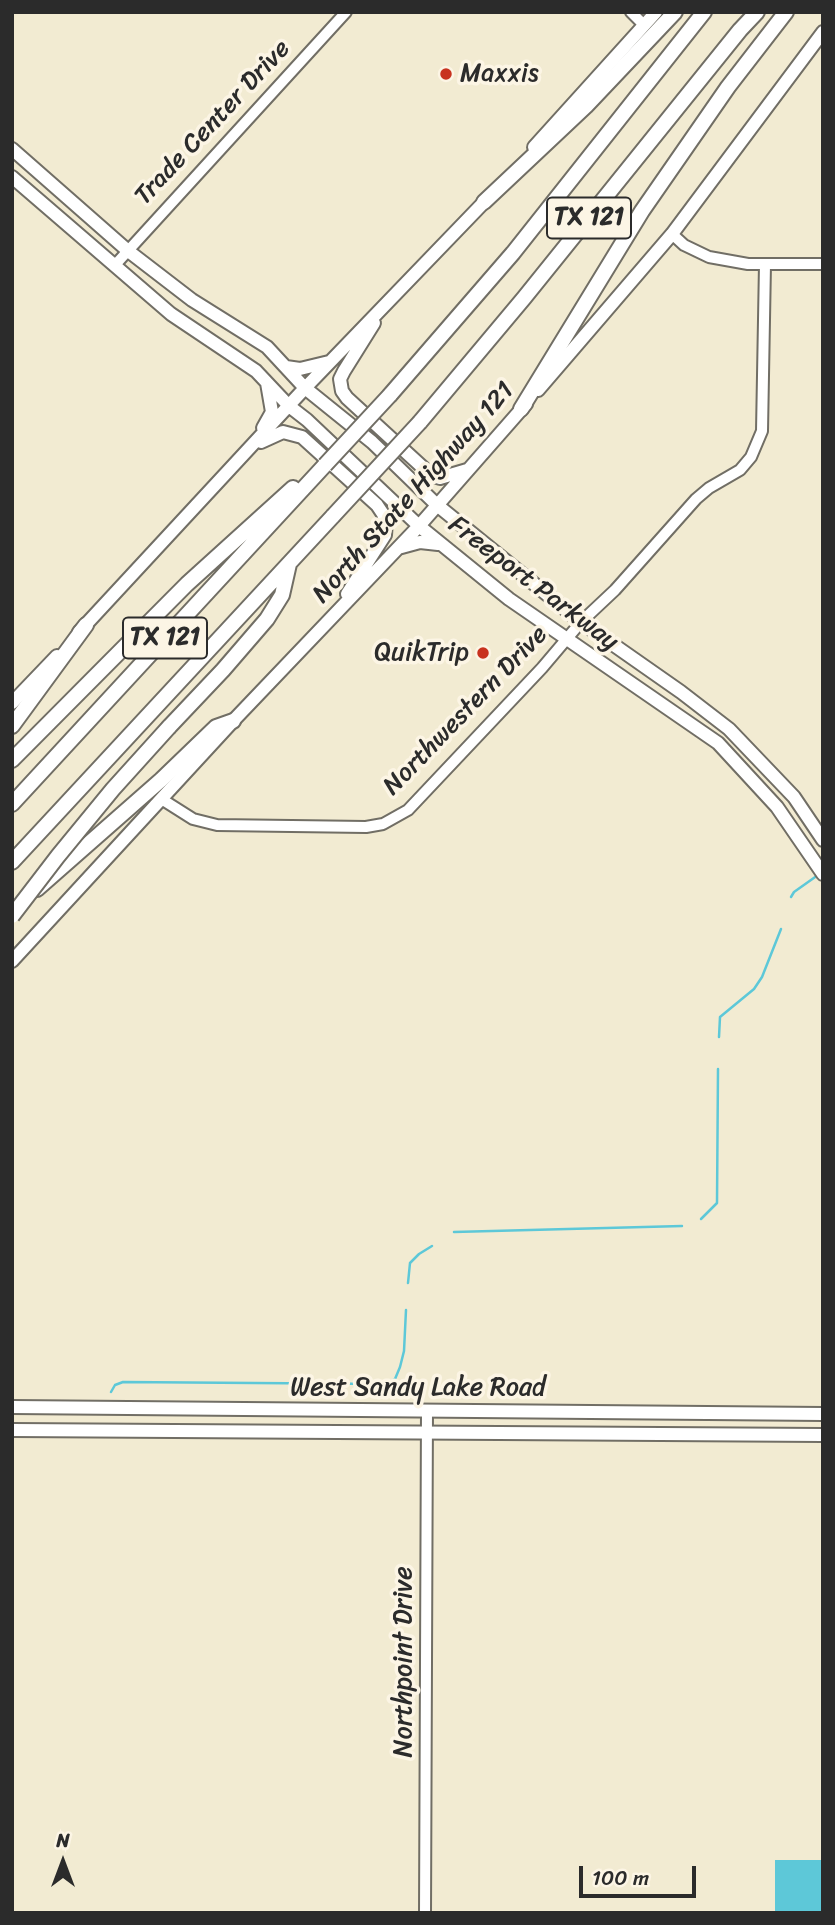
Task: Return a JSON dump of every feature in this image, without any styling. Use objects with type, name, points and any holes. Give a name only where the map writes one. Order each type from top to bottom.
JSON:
[{"type":"highway","points":[[484,202],[586,106],[675,12]]},
{"type":"highway","name":"TX 121","points":[[12,804],[390,395],[513,253],[704,12]]},
{"type":"highway","name":"TX 121","points":[[12,862],[420,422],[757,12]]},
{"type":"highway","points":[[522,408],[642,211],[728,87],[786,12]]},
{"type":"highway","points":[[12,760],[187,584],[306,476],[321,469]]},
{"type":"highway","points":[[12,916],[105,799],[267,619],[282,595],[290,562]]},
{"type":"highway","points":[[12,726],[86,625]]},
{"type":"highway","points":[[12,911],[161,780],[216,727],[233,721]]},
{"type":"main road","points":[[12,703],[329,362],[484,202],[656,12]]},
{"type":"main road","name":"North State Highway 121","points":[[12,961],[233,721],[398,549],[468,470],[671,234],[823,32]]},
{"type":"main road","points":[[773,99],[823,43]]},
{"type":"main road","name":"Freeport Parkway","points":[[12,149],[127,250],[192,300],[267,347],[305,388],[372,442],[437,505],[580,622],[729,729],[794,797],[823,840]]},
{"type":"main road","name":"Freeport Parkway","points":[[12,177],[171,314],[256,371],[289,406],[307,419],[419,526],[509,599],[718,743],[777,807],[823,874]]},
{"type":"main road","points":[[387,302],[344,371],[340,379],[342,391],[431,475],[449,477],[468,470]]},
{"type":"main road","points":[[286,368],[300,369],[329,362]]},
{"type":"main road","points":[[253,446],[272,412],[267,382]]},
{"type":"main road","points":[[253,446],[283,432],[302,437],[377,505],[383,514],[386,522],[385,535],[330,621]]},
{"type":"main road","points":[[454,486],[452,503],[462,526]]},
{"type":"main road","points":[[398,549],[421,542],[442,545]]},
{"type":"main road","name":"West Sandy Lake Road","points":[[12,1407],[823,1414]]},
{"type":"main road","points":[[91,1430],[92,1408]]},
{"type":"main road","points":[[732,1413],[735,1435]]},
{"type":"main road","name":"West Sandy Lake Road","points":[[12,1430],[823,1435]]},
{"type":"street","name":"Trade Center Drive","points":[[115,265],[346,12]]},
{"type":"street","points":[[631,12],[644,25]]},
{"type":"street","points":[[671,234],[684,246],[709,257],[748,264],[823,264]]},
{"type":"street","name":"Northwestern Drive","points":[[163,800],[204,823],[366,827],[383,824],[408,810],[542,668],[580,622],[615,590],[696,499],[740,470],[757,445],[762,431],[765,264]]},
{"type":"street","name":"Northpoint Drive","points":[[425,1913],[427,1410]]},
{"type":"water","points":[[775,1860],[823,1860],[823,1913],[775,1913]]},
{"type":"waterway","points":[[791,897],[818,875]]},
{"type":"waterway","points":[[719,1037],[720,1017],[754,989],[762,977],[781,929]]},
{"type":"waterway","points":[[701,1219],[717,1203],[718,1069]]},
{"type":"waterway","points":[[454,1232],[682,1226]]},
{"type":"waterway","points":[[408,1283],[410,1263],[432,1246]]},
{"type":"waterway","points":[[111,1392],[115,1385],[123,1382],[385,1384],[395,1379],[400,1367],[404,1351],[406,1310]]},
{"type":"place","name":"Maxxis","points":[[446,74]]},
{"type":"place","name":"QuikTrip","points":[[483,653]]}]
